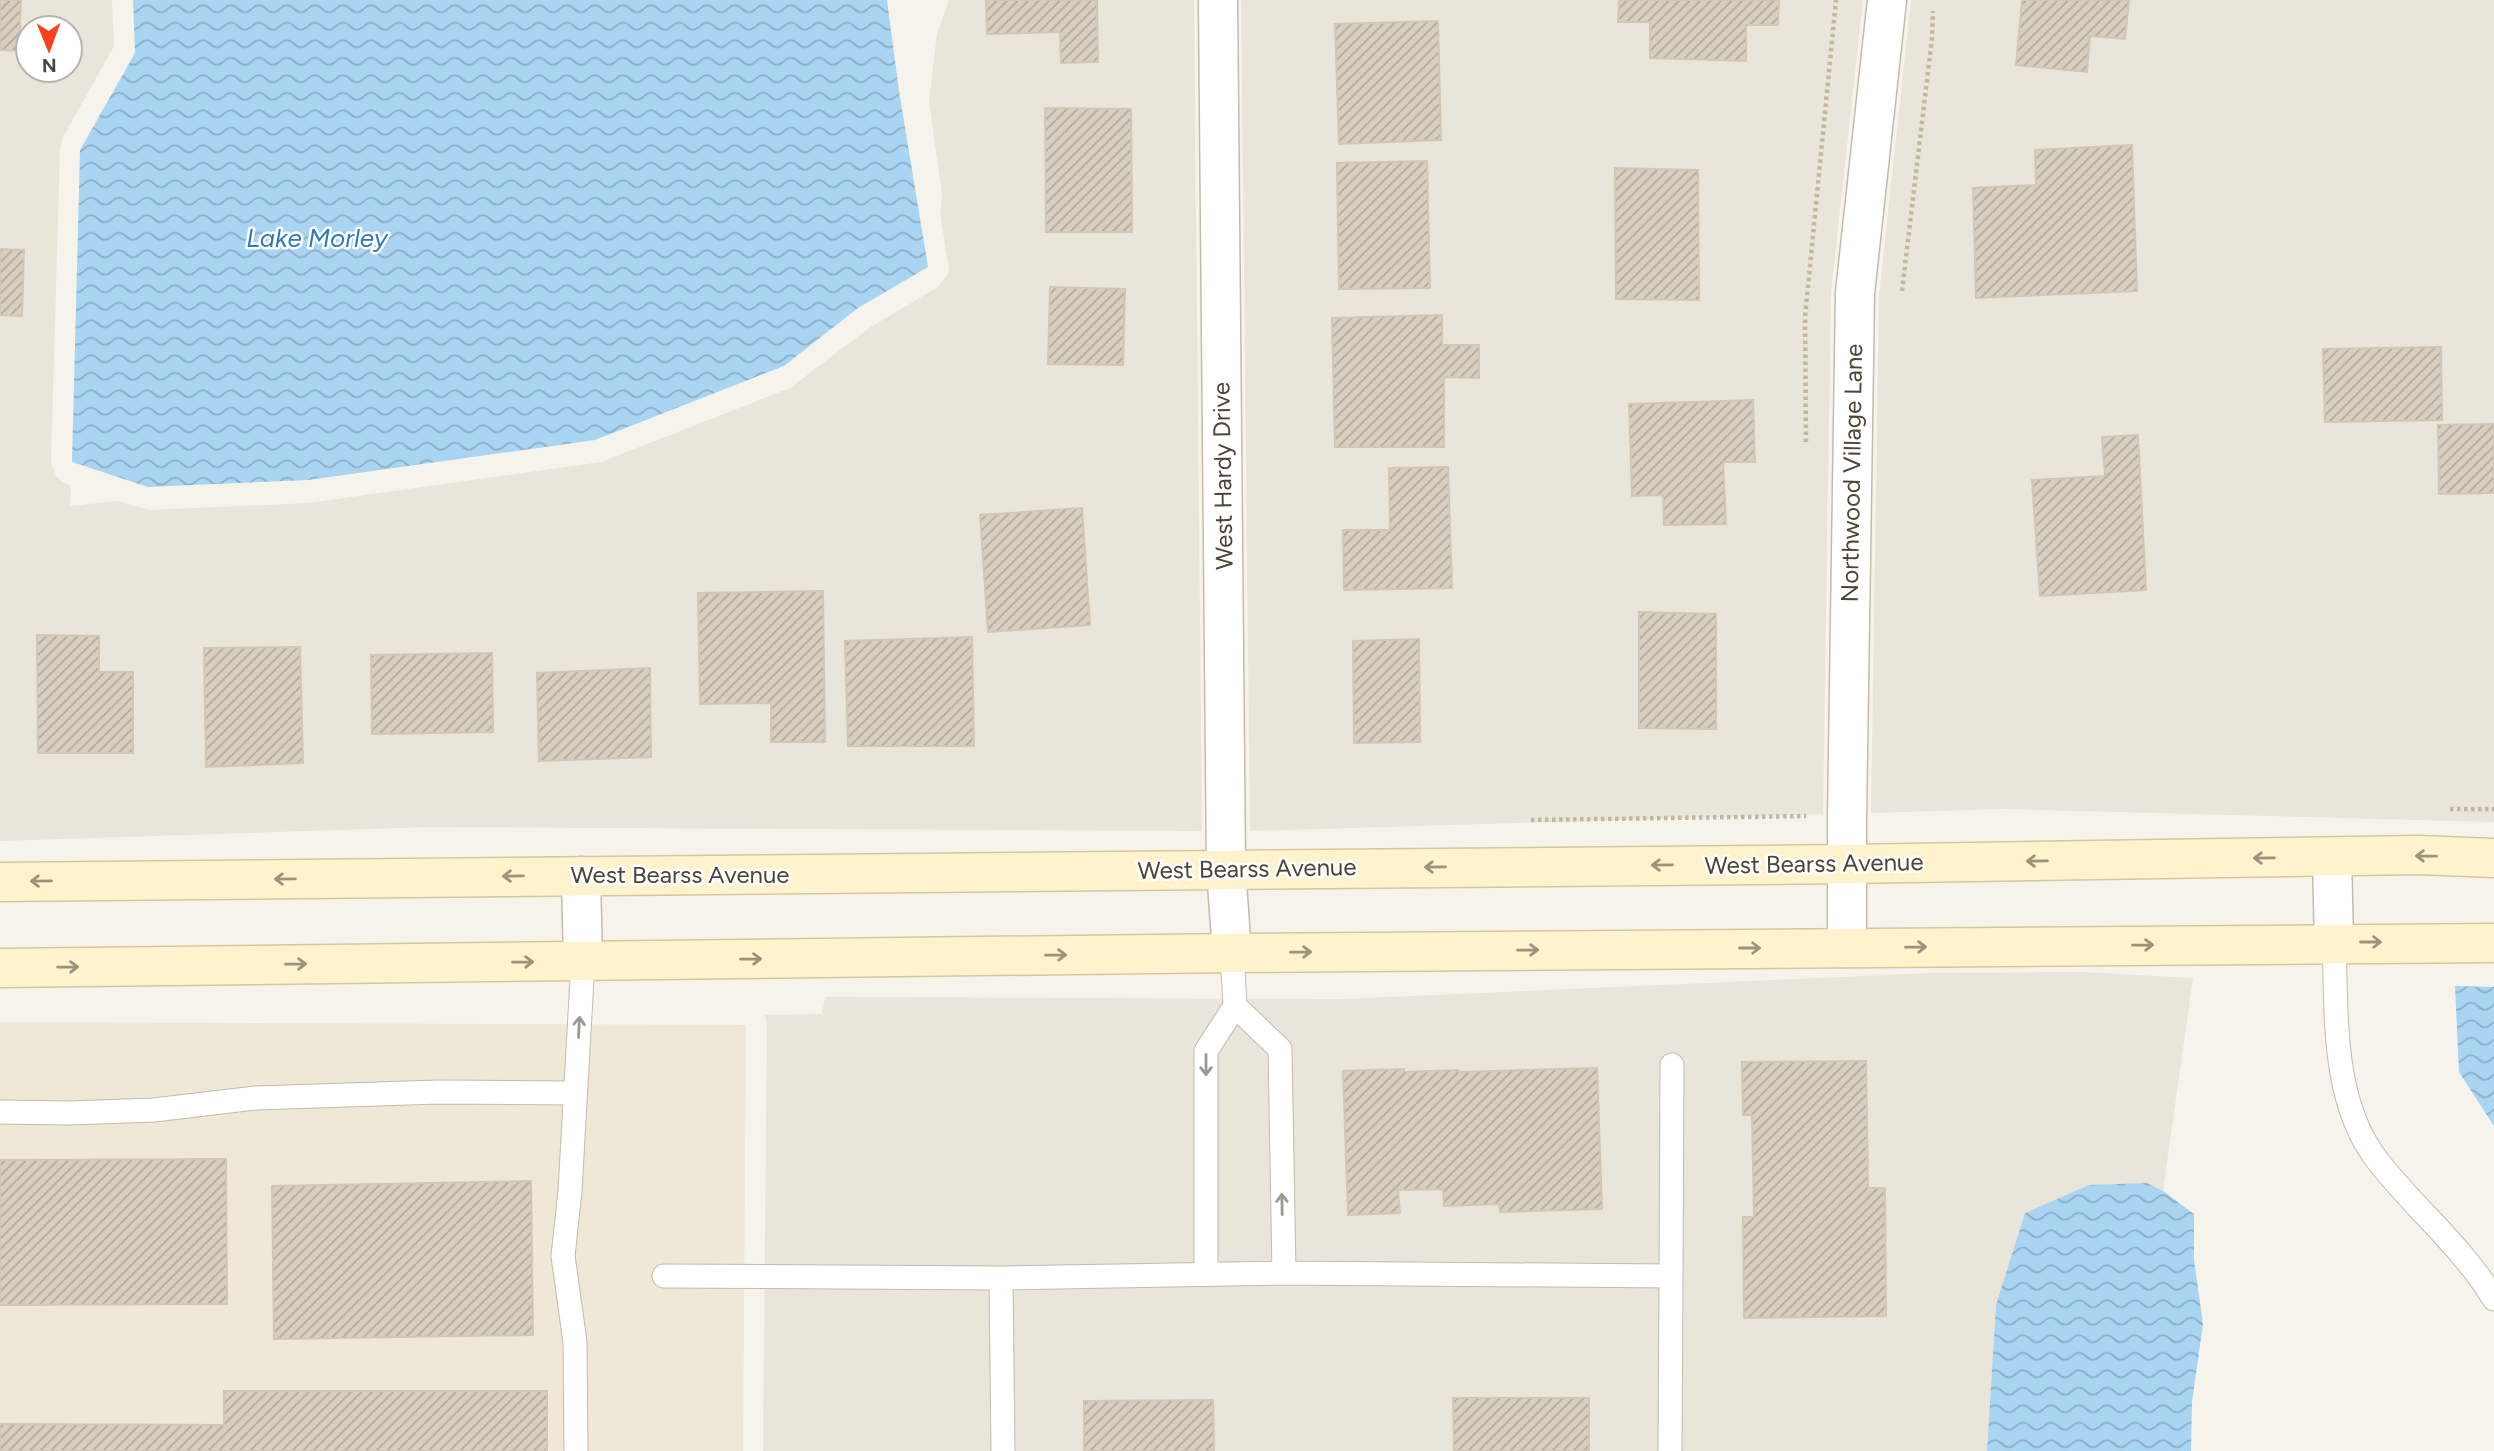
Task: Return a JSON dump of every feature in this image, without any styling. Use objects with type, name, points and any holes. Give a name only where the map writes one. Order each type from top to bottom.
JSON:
[{"type":"main road","name":"West Bearss Avenue","points":[[0,881],[1847,864],[2419,855],[2494,858]]},
{"type":"main road","points":[[0,968],[1232,953],[2494,943]]},
{"type":"street","name":"West Hardy Drive","points":[[1218,0],[1226,869],[1232,953]]},
{"type":"street","name":"Northwood Village Lane","points":[[1847,947],[1855,293],[1887,0]]},
{"type":"street","points":[[2332,857],[2334,943]]},
{"type":"street","points":[[581,876],[583,961]]},
{"type":"lane","points":[[2334,943],[2340,1070],[2351,1112],[2375,1158],[2459,1250],[2494,1298]]},
{"type":"lane","points":[[1206,1274],[1206,1051],[1235,1006],[1232,953]]},
{"type":"lane","points":[[576,1451],[575,1342],[563,1256],[570,1191],[583,961]]},
{"type":"lane","points":[[1235,1006],[1280,1049],[1284,1272]]},
{"type":"lane","points":[[1670,1451],[1672,1065]]},
{"type":"lane","points":[[0,1112],[154,1110],[256,1098],[410,1093],[575,1093]]},
{"type":"lane","points":[[664,1276],[1001,1278],[1284,1272],[1671,1276]]},
{"type":"lane","points":[[1001,1278],[1003,1451]]},
{"type":"path","points":[[1806,455],[1805,317],[1836,0]]},
{"type":"path","points":[[1902,296],[1932,38],[1933,0]]},
{"type":"path","points":[[1517,820],[1808,816]]},
{"type":"shaded area","points":[[0,0],[112,0],[114,46],[63,137],[60,148],[51,462],[56,476],[71,486],[70,506],[118,501],[149,510],[308,503],[601,462],[790,388],[869,328],[938,287],[947,276],[949,269],[940,213],[942,195],[929,101],[937,34],[949,0],[1194,0],[1202,831],[429,827],[0,841]]},
{"type":"shaded area","points":[[1241,0],[1863,0],[1831,292],[1823,814],[1250,831]]},
{"type":"shaded area","points":[[1911,0],[2494,0],[2494,822],[2002,809],[1871,813],[1879,295]]},
{"type":"shaded area","points":[[2080,972],[2193,978],[2163,1191],[2147,1183],[1996,1305],[1987,1451],[763,1451],[765,1015],[822,1014],[825,997],[1345,999],[1931,973]]},
{"type":"shaded area","points":[[0,1022],[746,1025],[743,1451],[0,1451]]},
{"type":"water","name":"Lake Morley","points":[[133,0],[887,0],[928,267],[858,308],[784,366],[595,440],[308,480],[148,487],[72,462],[80,150],[135,53]]},
{"type":"water","points":[[2455,986],[2494,987],[2494,1126],[2459,1072]]},
{"type":"water","points":[[2147,1183],[2163,1191],[2194,1214],[2194,1260],[2203,1324],[2192,1402],[2191,1451],[1987,1451],[1996,1305],[2025,1213],[2089,1185]]},
{"type":"building","points":[[0,0],[21,0],[20,14],[14,14],[14,51],[0,50]]},
{"type":"building","points":[[986,0],[1097,0],[1098,62],[1061,63],[1060,32],[987,34]]},
{"type":"building","points":[[1619,0],[1779,0],[1778,25],[1746,25],[1746,61],[1650,58],[1650,22],[1618,22]]},
{"type":"building","points":[[2022,0],[2129,0],[2125,39],[2090,36],[2087,72],[2016,65]]},
{"type":"building","points":[[1438,21],[1441,140],[1339,144],[1335,24]]},
{"type":"building","points":[[1045,108],[1131,109],[1132,232],[1046,232]]},
{"type":"building","points":[[2132,145],[2137,291],[1976,298],[1973,188],[2036,185],[2035,150]]},
{"type":"building","points":[[1427,161],[1430,288],[1339,289],[1337,163]]},
{"type":"building","points":[[1615,168],[1698,170],[1699,300],[1616,299]]},
{"type":"building","points":[[0,249],[24,250],[22,316],[0,315]]},
{"type":"building","points":[[1050,287],[1125,289],[1123,365],[1048,364]]},
{"type":"building","points":[[1442,315],[1442,345],[1479,345],[1479,378],[1444,377],[1444,447],[1335,447],[1332,318]]},
{"type":"building","points":[[2441,347],[2442,420],[2325,422],[2323,349]]},
{"type":"building","points":[[1753,400],[1755,462],[1723,462],[1726,524],[1664,525],[1663,495],[1632,496],[1629,404]]},
{"type":"building","points":[[2494,424],[2494,493],[2439,494],[2438,425]]},
{"type":"building","points":[[2138,435],[2146,590],[2040,596],[2032,480],[2105,476],[2102,437]]},
{"type":"building","points":[[1448,467],[1452,588],[1344,590],[1343,530],[1390,530],[1389,468]]},
{"type":"building","points":[[1082,508],[1090,625],[988,632],[980,515]]},
{"type":"building","points":[[823,591],[825,742],[771,742],[771,703],[700,704],[698,593]]},
{"type":"building","points":[[1639,612],[1716,614],[1716,729],[1639,728]]},
{"type":"building","points":[[37,635],[99,636],[99,672],[133,672],[133,753],[38,753]]},
{"type":"building","points":[[972,637],[974,746],[848,746],[845,641]]},
{"type":"building","points":[[1419,639],[1420,742],[1354,743],[1353,641]]},
{"type":"building","points":[[300,647],[303,763],[206,767],[204,648]]},
{"type":"building","points":[[492,653],[493,732],[372,734],[371,655]]},
{"type":"building","points":[[650,668],[651,757],[539,761],[537,673]]},
{"type":"building","points":[[1866,1061],[1868,1188],[1885,1188],[1886,1316],[1744,1318],[1743,1217],[1754,1217],[1752,1115],[1743,1115],[1742,1062]]},
{"type":"building","points":[[1597,1068],[1602,1209],[1500,1212],[1499,1204],[1444,1206],[1443,1189],[1398,1190],[1400,1213],[1348,1215],[1343,1071],[1404,1069],[1404,1072],[1459,1072]]},
{"type":"building","points":[[226,1159],[227,1304],[0,1305],[0,1160]]},
{"type":"building","points":[[531,1181],[533,1335],[274,1339],[272,1186]]},
{"type":"building","points":[[224,1391],[547,1391],[547,1451],[0,1451],[0,1424],[224,1425]]},
{"type":"building","points":[[1453,1398],[1589,1398],[1589,1451],[1454,1451]]},
{"type":"building","points":[[1213,1400],[1214,1451],[1084,1451],[1084,1401]]}]
